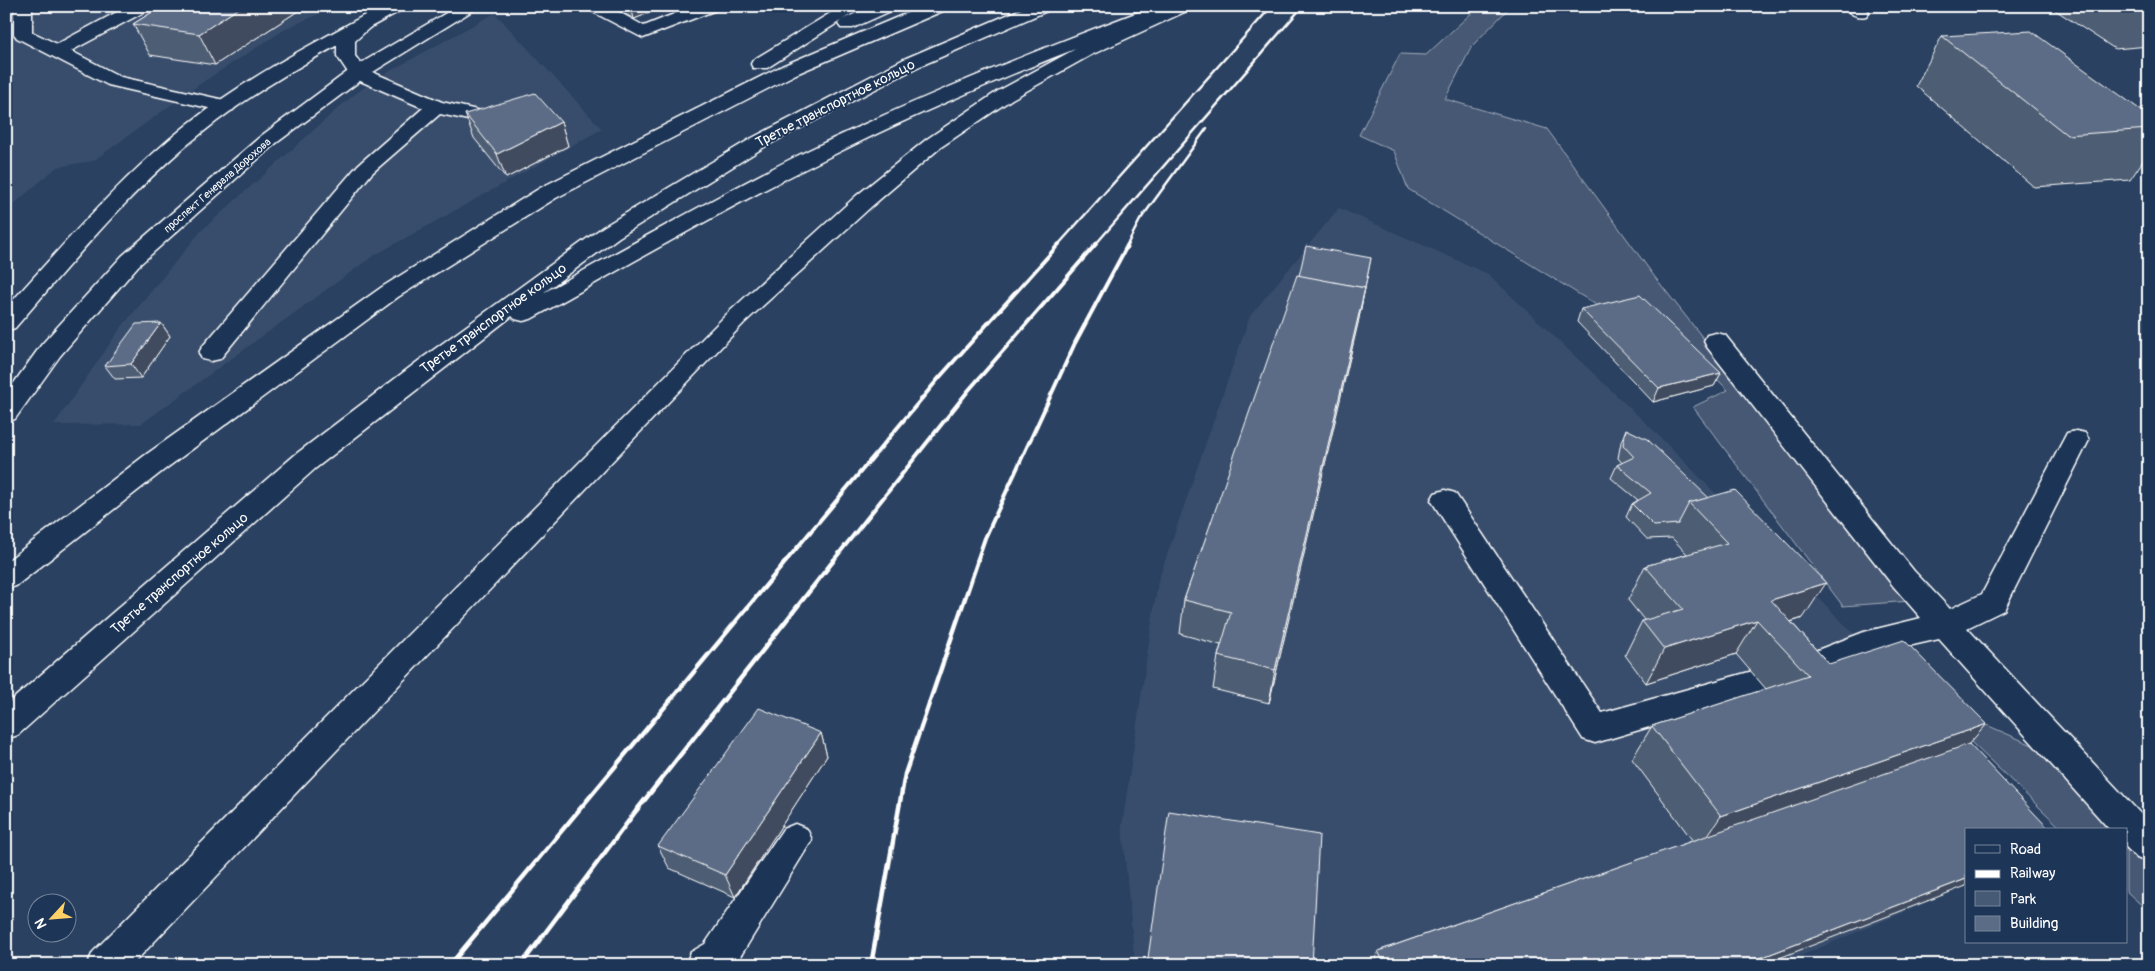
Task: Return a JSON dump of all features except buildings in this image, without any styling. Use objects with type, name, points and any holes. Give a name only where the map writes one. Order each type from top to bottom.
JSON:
[{"type":"main road","points":[[22,6],[23,34],[116,81],[226,106]]},
{"type":"main road","points":[[57,51],[142,6]]},
{"type":"main road","points":[[6,323],[106,211],[172,149],[226,106],[369,20],[396,6]]},
{"type":"main road","name":"проспект Генерала Дорохова","points":[[6,413],[51,350],[130,261],[268,140],[358,73],[471,6]]},
{"type":"main road","points":[[595,6],[643,33],[710,6]]},
{"type":"main road","points":[[6,578],[154,463],[390,292],[655,124],[760,64],[855,6]]},
{"type":"main road","points":[[760,64],[887,6]]},
{"type":"main road","points":[[548,193],[789,70],[939,6]]},
{"type":"main road","name":"Третье транспортное кольцо","points":[[6,725],[306,461],[430,365],[611,232],[759,142],[911,63],[1044,6]]},
{"type":"main road","points":[[430,365],[747,192],[859,134],[992,75],[1171,6]]},
{"type":"main road","points":[[106,965],[736,318],[864,201],[934,144],[1005,95],[1085,51],[1183,6]]},
{"type":"main road","points":[[369,20],[346,39],[346,56],[358,73],[436,107],[492,119]]},
{"type":"main road","points":[[212,353],[365,169],[436,107]]},
{"type":"main road","points":[[1716,342],[1904,579],[2149,847]]},
{"type":"main road","points":[[1444,500],[1595,730],[1773,679],[1864,644],[1945,625],[1992,602],[2076,440]]},
{"type":"main road","points":[[704,965],[718,958],[795,840]]},
{"type":"shaded area","points":[[6,6],[337,6],[287,28],[203,82],[93,161],[57,167],[6,211]]},
{"type":"shaded area","points":[[495,13],[602,129],[373,256],[141,424],[54,425],[120,329],[201,231],[345,102],[374,80]]},
{"type":"shaded area","points":[[1339,208],[1488,274],[1650,427],[1864,644],[1965,828],[1965,886],[1779,965],[1135,965],[1122,826],[1158,581],[1250,316]]},
{"type":"green space","points":[[1479,6],[1511,6],[1472,46],[1445,99],[1547,129],[1654,276],[1911,601],[1843,606],[1693,407],[1728,390],[1638,301],[1598,306],[1408,189],[1394,151],[1359,135],[1400,54],[1426,55]]},
{"type":"green space","points":[[1959,713],[2037,747],[2113,828],[2061,828],[1971,742]]},
{"type":"green space","points":[[2128,844],[2149,866],[2149,912],[2128,893]]},
{"type":"railway","points":[[1058,245],[1272,6]]},
{"type":"railway","points":[[1095,245],[1303,6]]},
{"type":"railway","points":[[1127,245],[1140,220],[1207,128]]},
{"type":"railway","points":[[786,561],[939,378],[1059,244]]},
{"type":"railway","points":[[833,561],[968,391],[1096,244]]},
{"type":"railway","points":[[977,561],[985,538],[1075,343],[1128,244]]},
{"type":"railway","points":[[450,965],[787,560]]},
{"type":"railway","points":[[521,965],[636,811],[834,560]]},
{"type":"railway","points":[[871,965],[905,774],[978,560]]}]
